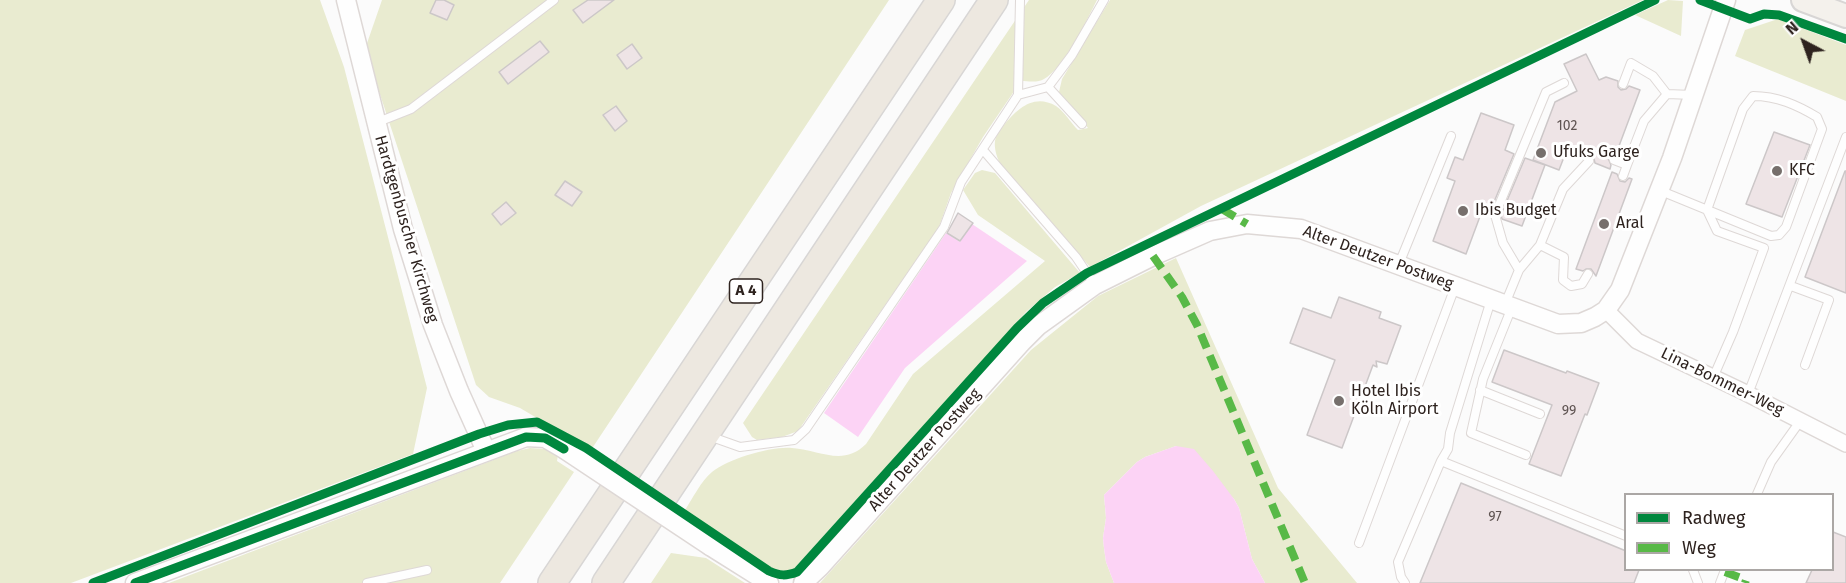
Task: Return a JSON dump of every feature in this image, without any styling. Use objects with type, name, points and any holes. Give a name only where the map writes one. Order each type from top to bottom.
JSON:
[{"type":"highway","name":"A 4","points":[[552,583],[940,0]]},
{"type":"highway","points":[[606,583],[994,0]]},
{"type":"main road","points":[[1803,0],[1846,16]]},
{"type":"street","name":"Hardtgenbuscher Kirchweg","points":[[346,0],[403,229],[433,326],[459,392],[486,451]]},
{"type":"street","name":"Alter Deutzer Postweg","points":[[803,583],[1038,326],[1095,285],[1210,231],[1247,224],[1301,229],[1558,324],[1581,323],[1595,317],[1605,310],[1620,290],[1695,95],[1726,0]]},
{"type":"street","name":"Lina-Bommer-Weg","points":[[1605,310],[1637,341],[1846,444]]},
{"type":"street","points":[[135,583],[526,436],[545,438],[564,449],[769,583]]},
{"type":"lane","points":[[376,123],[411,109],[554,0]]},
{"type":"lane","points":[[705,434],[740,447],[794,440],[806,429],[944,226],[961,182],[1018,95],[1020,0]]},
{"type":"lane","points":[[1018,95],[1048,87],[1072,55],[1104,0]]},
{"type":"lane","points":[[1623,84],[1631,63],[1653,76],[1667,94]]},
{"type":"lane","points":[[1519,270],[1503,243],[1495,215],[1546,92],[1564,82]]},
{"type":"lane","points":[[1048,87],[1082,124]]},
{"type":"lane","points":[[1667,94],[1695,95]]},
{"type":"lane","points":[[1623,176],[1644,121],[1667,94]]},
{"type":"lane","points":[[1659,190],[1707,210],[1771,236],[1779,235],[1786,227],[1822,129],[1817,117],[1797,106],[1768,96],[1753,96],[1743,109],[1737,124],[1707,210],[1716,231],[1764,248],[1733,332],[1713,378]]},
{"type":"lane","points":[[1399,264],[1450,136]]},
{"type":"lane","points":[[1748,394],[1791,286],[1846,136]]},
{"type":"lane","points":[[982,150],[1076,257],[1095,285]]},
{"type":"lane","points":[[1614,160],[1627,165]]},
{"type":"lane","points":[[1405,583],[1401,577],[1398,562],[1448,449],[1450,433],[1503,304],[1519,270],[1540,245],[1563,189],[1589,161]]},
{"type":"lane","points":[[1540,245],[1564,257],[1563,280],[1571,286],[1582,284],[1588,274]]},
{"type":"lane","points":[[1359,543],[1455,286]]},
{"type":"lane","points":[[1791,286],[1829,300],[1804,364]]},
{"type":"lane","points":[[1503,304],[1471,433],[1526,455]]},
{"type":"lane","points":[[1480,390],[1540,414]]},
{"type":"lane","points":[[1758,493],[1771,462],[1801,420]]},
{"type":"lane","points":[[1441,461],[1624,535]]},
{"type":"lane","points":[[367,583],[427,570]]},
{"type":"green space","points":[[0,0],[320,0],[344,67],[427,388],[413,454],[71,583],[0,583]]},
{"type":"green space","points":[[382,0],[889,0],[591,450],[520,408],[489,397],[476,385],[365,49]]},
{"type":"green space","points":[[1029,0],[1097,0],[1074,43],[1051,74],[1039,81],[1021,81],[983,137],[951,193],[939,227],[798,431],[782,437],[757,440],[752,437],[743,423]]},
{"type":"green space","points":[[1110,0],[1643,0],[1201,206],[1090,267],[1000,164],[995,150],[995,141],[1015,113],[1033,102],[1040,101],[1056,106],[1078,130],[1088,128],[1059,92],[1062,79]]},
{"type":"green space","points":[[1668,0],[1683,1],[1681,36],[1635,15]]},
{"type":"green space","points":[[1778,19],[1846,45],[1846,101],[1735,56],[1745,30]]},
{"type":"green space","points":[[982,170],[995,173],[1080,273],[1055,287],[1027,311],[793,570],[780,573],[773,571],[685,510],[712,472],[739,458],[783,448],[840,456],[857,451],[866,444],[913,374],[1045,261],[978,215],[963,190],[975,173]]},
{"type":"green space","points":[[1176,258],[1278,488],[1357,583],[1265,583],[1252,559],[1239,508],[1234,499],[1176,446],[1137,462],[1104,495],[1106,518],[1104,548],[1106,562],[1114,583],[820,583],[1031,350],[1098,296]]},
{"type":"green space","points":[[530,448],[544,449],[558,455],[557,461],[574,472],[500,583],[169,583],[517,451]]},
{"type":"green space","points":[[671,553],[706,558],[745,583],[651,583]]},
{"type":"shaded area","points":[[972,224],[1027,261],[905,368],[858,437],[824,413],[946,233],[960,242]]},
{"type":"shaded area","points":[[1176,446],[1194,449],[1234,499],[1239,508],[1252,559],[1265,583],[1114,583],[1106,562],[1104,548],[1106,518],[1104,495],[1137,462]]},
{"type":"building","points":[[436,0],[444,0],[454,5],[447,20],[430,13]]},
{"type":"building","points":[[588,0],[614,0],[583,23],[573,10]]},
{"type":"building","points":[[540,41],[549,52],[508,84],[499,72]]},
{"type":"building","points":[[632,44],[642,58],[627,69],[617,55]]},
{"type":"building","points":[[1586,54],[1599,80],[1606,77],[1618,81],[1618,87],[1621,90],[1629,86],[1640,90],[1616,154],[1608,158],[1610,169],[1595,163],[1591,155],[1583,159],[1566,152],[1559,170],[1533,160],[1555,102],[1577,91],[1564,64]]},
{"type":"building","points":[[616,106],[627,121],[615,131],[603,115]]},
{"type":"building","name":"Ibis Budget","points":[[1481,113],[1514,125],[1505,150],[1514,154],[1489,214],[1482,211],[1466,254],[1433,241],[1455,181],[1447,178],[1455,157],[1463,160]]},
{"type":"building","name":"KFC","points":[[1774,132],[1810,145],[1782,217],[1746,204]]},
{"type":"building","points":[[1525,158],[1545,165],[1522,226],[1502,219],[1501,215]]},
{"type":"building","points":[[1846,171],[1846,293],[1805,277]]},
{"type":"building","name":"Aral","points":[[1612,172],[1617,174],[1620,181],[1625,182],[1629,178],[1632,179],[1596,276],[1591,269],[1583,271],[1576,269]]},
{"type":"building","points":[[565,181],[582,192],[572,206],[555,195]]},
{"type":"building","points":[[506,202],[516,213],[501,225],[492,214]]},
{"type":"building","points":[[958,213],[973,223],[960,241],[947,233]]},
{"type":"building","name":"Hotel Ibis Köln Airport","points":[[1339,297],[1381,312],[1379,318],[1401,326],[1387,364],[1376,361],[1377,367],[1373,365],[1342,448],[1307,435],[1335,360],[1290,343],[1303,308],[1331,318]]},
{"type":"building","points":[[1504,350],[1599,383],[1561,476],[1529,464],[1552,405],[1492,382]]},
{"type":"building","points":[[1461,483],[1624,550],[1624,571],[1639,571],[1634,583],[1420,583]]},
{"type":"building","points":[[1834,532],[1846,537],[1846,583],[1806,583],[1812,571],[1834,571]]},
{"type":"marked path","points":[[1222,209],[1247,224]]},
{"type":"marked path","points":[[1153,256],[1182,297],[1197,325],[1305,583]]},
{"type":"marked path","points":[[1725,572],[1746,580],[1745,583]]},
{"type":"cycle path","points":[[93,583],[479,434],[508,425],[537,422],[586,448],[769,571],[783,575],[797,572],[1017,328],[1043,303],[1087,273],[1655,0]]},
{"type":"cycle path","points":[[1700,0],[1750,19],[1764,14],[1779,15],[1846,39]]},
{"type":"cycle path","points":[[135,583],[526,437],[545,438],[564,449]]},
{"type":"place","name":"Ufuks Garge","points":[[1541,153]]},
{"type":"place","name":"KFC","points":[[1777,171]]},
{"type":"place","name":"Ibis Budget","points":[[1463,211]]},
{"type":"place","name":"Aral","points":[[1604,224]]},
{"type":"place","name":"Hotel Ibis Köln Airport","points":[[1339,401]]}]
